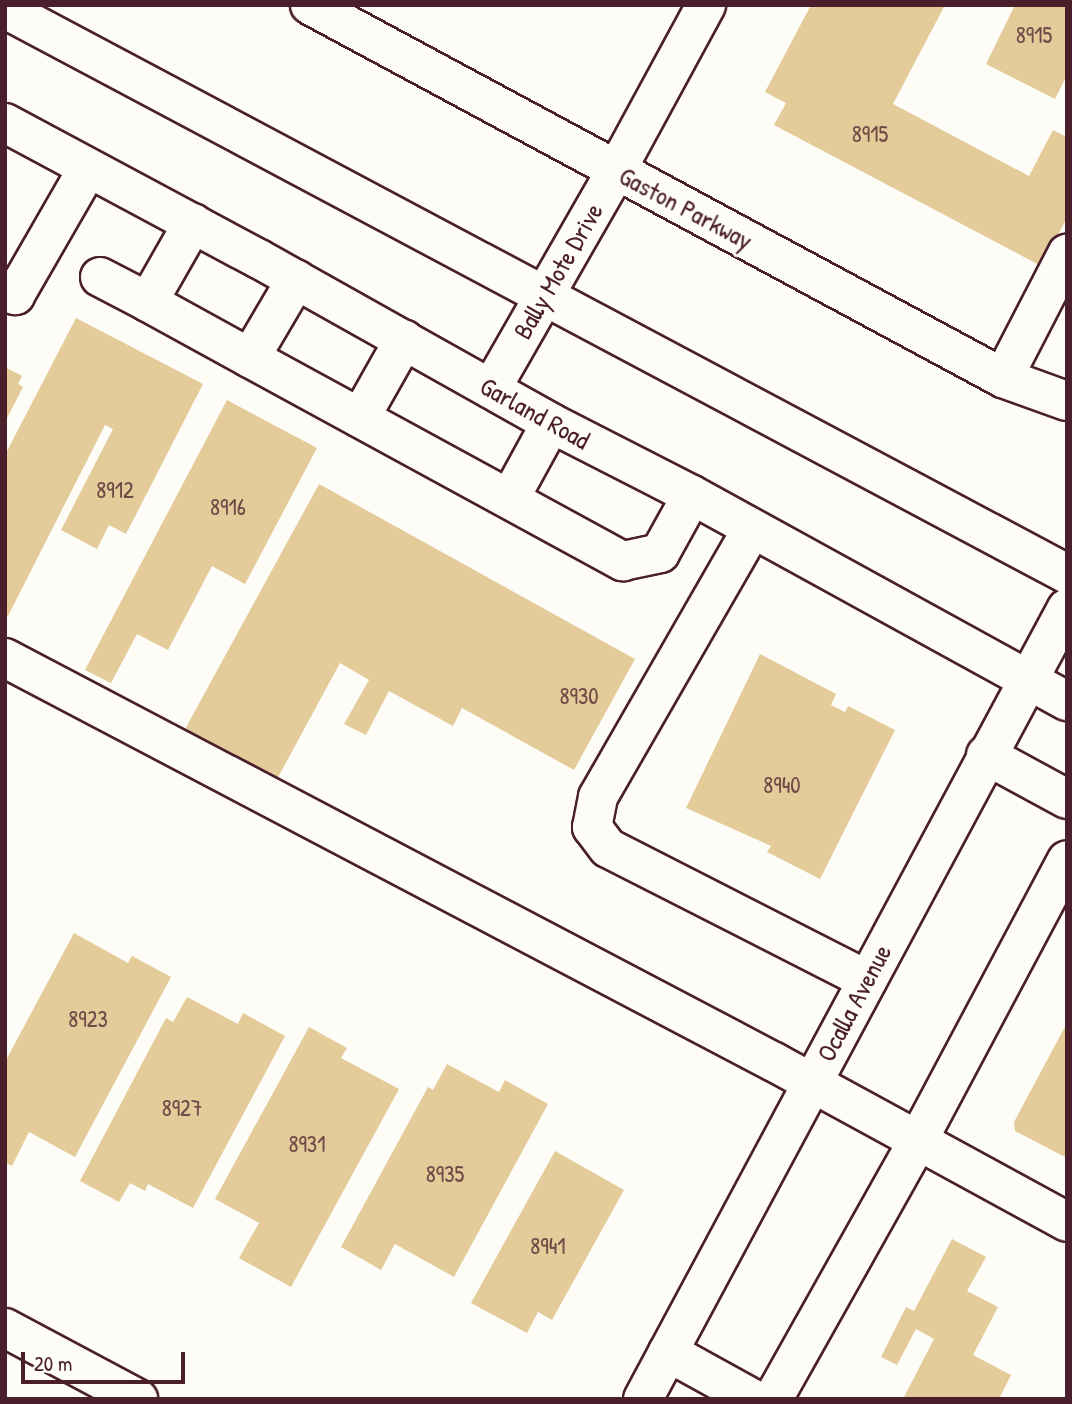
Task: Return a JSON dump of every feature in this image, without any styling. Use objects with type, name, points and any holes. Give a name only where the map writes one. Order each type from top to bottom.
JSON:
[{"type":"main road","name":"Gaston Parkway","points":[[310,5],[1003,378],[1067,401]]},
{"type":"main road","name":"Bally Mote Drive","points":[[491,389],[616,171],[706,5]]},
{"type":"main road","points":[[5,9],[1067,574]]},
{"type":"main road","name":"Garland Road","points":[[5,123],[193,223],[551,423],[692,495],[1067,701]]},
{"type":"main road","points":[[5,289],[15,295],[88,168]]},
{"type":"main road","points":[[148,302],[193,223]]},
{"type":"main road","points":[[1003,378],[1067,254]]},
{"type":"main road","points":[[100,278],[623,561],[660,553],[692,495]]},
{"type":"main road","points":[[250,358],[296,280]]},
{"type":"main road","points":[[360,418],[404,340]]},
{"type":"main road","points":[[510,498],[551,423]]},
{"type":"main road","points":[[752,529],[598,797],[592,827],[608,848],[867,980]]},
{"type":"main road","name":"Ocalla Avenue","points":[[643,1399],[1067,608]]},
{"type":"main road","points":[[5,658],[811,1083],[1067,1222]]},
{"type":"main road","points":[[986,755],[1067,799]]},
{"type":"main road","points":[[773,1399],[917,1142],[1067,860]]},
{"type":"main road","points":[[5,1328],[138,1399]]},
{"type":"main road","points":[[668,1352],[753,1399]]},
{"type":"building","points":[[811,5],[945,5],[893,104],[1029,176],[1053,130],[1067,137],[1067,218],[1041,266],[774,125],[786,103],[765,92]]},
{"type":"building","points":[[1015,5],[1067,5],[1067,75],[1055,99],[986,64]]},
{"type":"building","points":[[76,318],[203,384],[126,534],[109,525],[97,549],[61,530],[113,429],[105,425],[8,616],[5,614],[5,455]]},
{"type":"building","points":[[5,367],[22,376],[18,384],[23,387],[5,422]]},
{"type":"building","points":[[227,400],[317,448],[245,584],[212,566],[168,650],[137,634],[111,683],[85,670]]},
{"type":"building","points":[[319,484],[635,659],[574,770],[462,708],[453,726],[389,691],[366,735],[344,724],[369,680],[340,663],[276,781],[184,731]]},
{"type":"building","points":[[760,654],[836,694],[831,705],[845,712],[848,706],[895,730],[820,879],[767,852],[771,846],[686,808]]},
{"type":"building","points":[[74,933],[128,963],[132,956],[171,977],[75,1157],[29,1132],[12,1166],[5,1162],[5,1062]]},
{"type":"building","points":[[187,997],[238,1024],[243,1013],[285,1036],[193,1208],[148,1184],[145,1191],[130,1183],[119,1202],[80,1181],[166,1018],[173,1022]]},
{"type":"building","points":[[1067,1023],[1067,1158],[1015,1131],[1014,1122]]},
{"type":"building","points":[[309,1027],[347,1048],[341,1058],[399,1089],[291,1287],[239,1258],[259,1223],[215,1199]]},
{"type":"building","points":[[447,1064],[499,1092],[505,1080],[548,1104],[454,1277],[395,1244],[381,1270],[341,1247],[428,1087],[433,1090]]},
{"type":"building","points":[[555,1151],[624,1190],[552,1320],[538,1312],[527,1333],[471,1303]]},
{"type":"building","points":[[952,1239],[986,1257],[967,1291],[998,1307],[973,1355],[1011,1375],[999,1399],[903,1399],[934,1339],[916,1329],[897,1365],[881,1357],[906,1307],[914,1311]]}]
